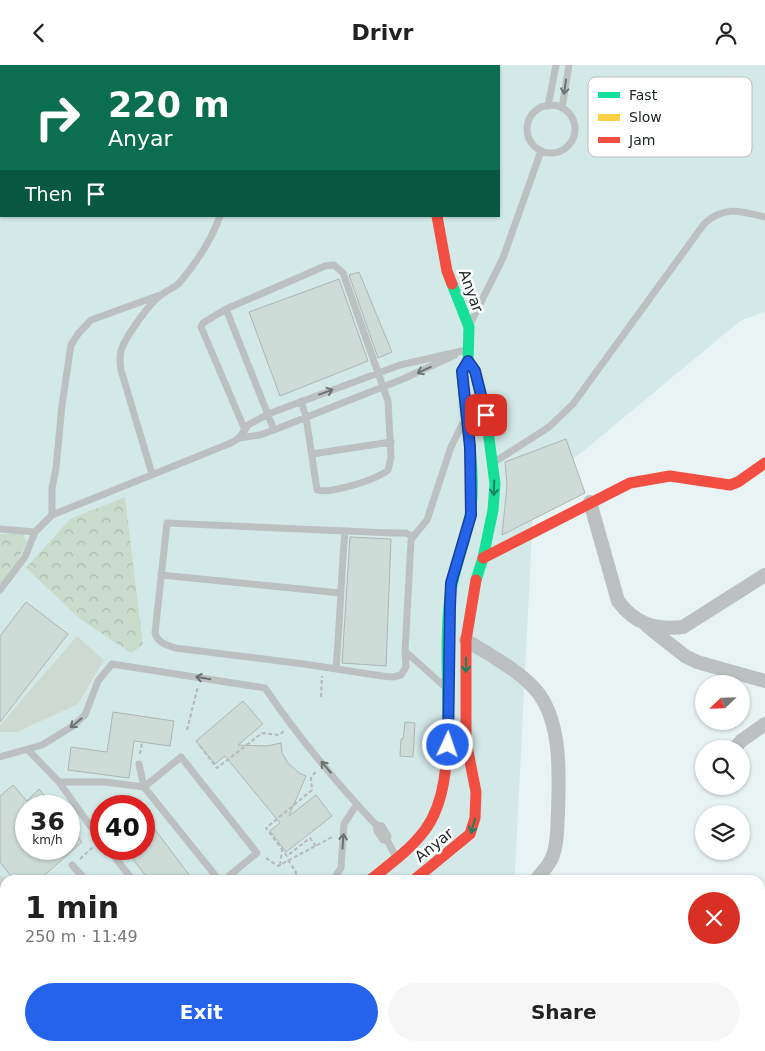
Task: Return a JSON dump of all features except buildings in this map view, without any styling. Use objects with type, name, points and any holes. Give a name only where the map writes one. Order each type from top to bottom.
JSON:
[{"type":"street","name":"Anyar","points":[[407,871],[413,844],[436,811],[446,765],[449,725],[448,689],[451,583],[471,515],[470,447],[466,419],[465,366],[469,327],[447,271],[437,217]]},
{"type":"street","name":"Anyar","points":[[391,875],[407,871],[470,834],[475,819],[476,792],[466,741],[466,640],[475,584],[483,558],[493,510],[495,484],[494,463],[486,415],[475,371],[465,366]]},
{"type":"street","points":[[483,558],[630,483],[670,475],[730,485],[738,482],[765,463]]},
{"type":"street","points":[[590,502],[618,601],[626,612],[691,659],[715,668],[765,681]]},
{"type":"street","points":[[644,624],[667,628],[683,627],[765,575]]},
{"type":"street","points":[[466,640],[531,684],[548,707],[553,726],[559,772],[557,825],[554,854],[548,866],[540,875]]},
{"type":"street","points":[[742,740],[765,724]]},
{"type":"lane","points":[[548,106],[556,65]]},
{"type":"lane","points":[[562,108],[569,65]]},
{"type":"lane","points":[[548,106],[562,108],[573,120],[575,128],[571,143],[557,153],[541,151],[534,146],[529,139],[527,130],[528,122],[533,114],[540,108],[548,106]]},
{"type":"lane","points":[[469,327],[502,258],[541,151]]},
{"type":"lane","points":[[494,463],[549,427],[573,404],[711,217],[722,212],[732,211],[765,217]]},
{"type":"lane","points":[[52,515],[52,488],[71,345],[91,320],[160,295],[178,284],[205,249],[220,217]]},
{"type":"lane","points":[[248,437],[201,327],[203,323],[226,309],[325,266],[334,265],[343,273],[383,387],[390,415],[391,457],[388,470],[384,474],[331,490],[319,491],[316,488],[306,417],[301,401]]},
{"type":"lane","points":[[152,474],[119,359],[121,349],[138,320],[160,295]]},
{"type":"lane","points":[[226,309],[274,430]]},
{"type":"lane","points":[[239,438],[274,430],[403,379],[468,349]]},
{"type":"lane","points":[[0,590],[25,557],[35,532],[52,515],[232,443],[239,438],[244,428],[268,414],[400,365],[468,349]]},
{"type":"lane","points":[[413,537],[406,533],[167,523],[155,633],[159,641],[175,648],[322,666],[366,675],[393,677],[401,675],[406,667],[405,651],[411,541],[427,520],[457,432],[466,419]]},
{"type":"lane","points":[[312,454],[390,442]]},
{"type":"lane","points":[[0,529],[35,532]]},
{"type":"lane","points":[[336,668],[345,531]]},
{"type":"lane","points":[[161,575],[340,593]]},
{"type":"lane","points":[[405,651],[448,689]]},
{"type":"lane","points":[[0,757],[28,750],[56,737],[85,715],[98,681],[112,664],[265,688],[286,720],[376,825],[377,831],[383,840],[387,840],[407,871]]},
{"type":"lane","points":[[28,750],[59,782],[90,826]]},
{"type":"lane","points":[[59,782],[105,783],[144,787],[180,757],[257,853],[230,875]]},
{"type":"lane","points":[[139,764],[144,787],[215,875]]},
{"type":"lane","points":[[336,875],[341,868],[344,824],[357,804]]},
{"type":"lane","points":[[117,860],[130,875]]},
{"type":"lane","points":[[72,865],[81,875]]},
{"type":"path","points":[[321,697],[322,666]]},
{"type":"path","points":[[187,730],[197,694]]},
{"type":"path","points":[[200,746],[217,769],[262,733],[280,735]]},
{"type":"path","points":[[139,764],[142,742]]},
{"type":"path","points":[[311,778],[312,789],[266,828],[287,856],[310,838],[316,846]]},
{"type":"path","points":[[257,853],[278,866],[336,835],[344,835]]},
{"type":"path","points":[[280,865],[282,850]]},
{"type":"path","points":[[288,860],[296,872],[295,875]]},
{"type":"shaded area","points":[[500,65],[765,65],[765,312],[740,321],[534,492],[514,875],[0,875],[0,217],[500,217]]},
{"type":"shaded area","points":[[77,636],[104,660],[78,704],[17,732],[0,732],[0,725]]},
{"type":"green space","points":[[125,497],[143,645],[131,653],[80,619],[26,568],[70,519]]},
{"type":"green space","points":[[23,533],[27,542],[9,579],[0,587],[0,534]]},
{"type":"traffic: fast","points":[[452,284],[469,327],[468,361],[475,371],[486,415],[495,484],[493,510],[483,558],[476,580]]},
{"type":"traffic: fast","points":[[448,721],[448,611],[452,583],[469,522],[472,496],[472,465],[462,371],[468,361]]},
{"type":"traffic: jam","points":[[437,217],[447,271],[452,284]]},
{"type":"traffic: jam","points":[[483,558],[630,483],[670,476],[730,485],[738,482],[765,463]]},
{"type":"traffic: jam","points":[[420,875],[470,834],[475,818],[476,792],[466,741],[466,640],[476,580]]},
{"type":"traffic: jam","points":[[376,875],[413,844],[432,818],[442,792],[448,721]]},
{"type":"route","points":[[448,745],[451,583],[471,515],[470,447],[462,385],[462,371],[468,361],[475,371],[486,415]]}]
